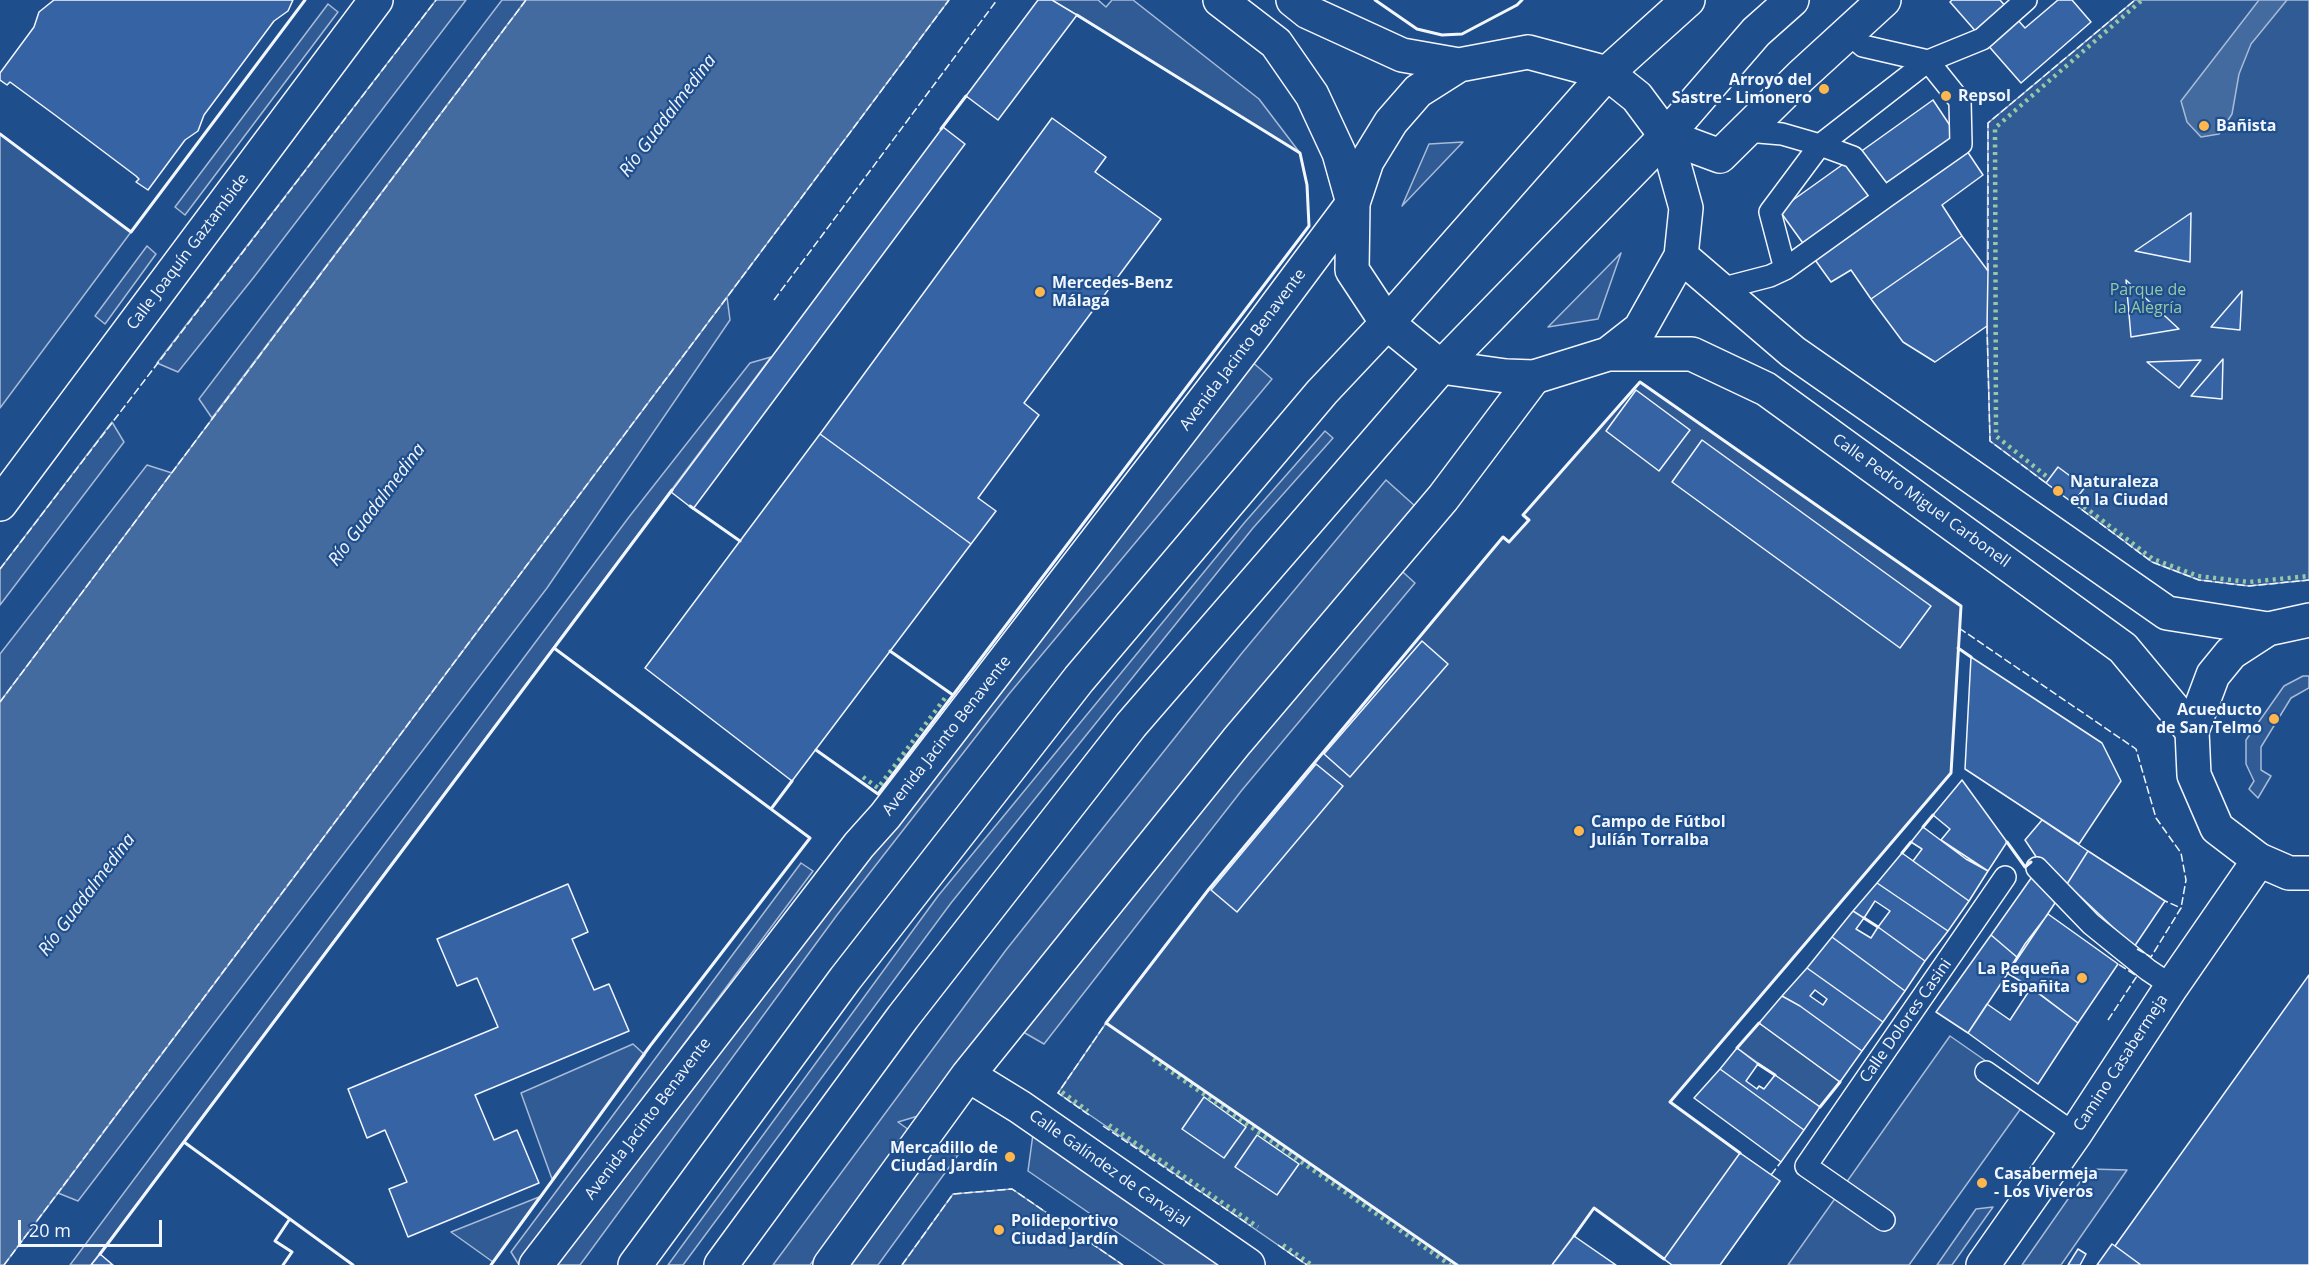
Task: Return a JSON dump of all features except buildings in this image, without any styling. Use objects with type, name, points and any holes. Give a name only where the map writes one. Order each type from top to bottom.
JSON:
[{"type":"main road","name":"Calle Joaquín Gaztambide","points":[[0,504],[376,0]]},
{"type":"main road","points":[[1220,0],[1276,43],[1312,95],[1339,153],[1353,203]]},
{"type":"main road","points":[[1293,0],[1308,12],[1402,55],[1459,65]]},
{"type":"main road","points":[[635,1265],[845,979],[1079,680],[1322,392],[1387,323],[1607,73],[1688,0]]},
{"type":"main road","points":[[721,1265],[903,1017],[1131,725],[1441,367],[1666,136],[1756,32],[1792,0]]},
{"type":"main road","points":[[1666,136],[1720,156],[1847,32],[1884,0]]},
{"type":"main road","name":"Avenida Jacinto Benavente","points":[[536,1265],[859,845],[922,769],[1263,324],[1353,203],[1367,162],[1391,122],[1418,91],[1459,65],[1528,52],[1607,73],[1637,97],[1666,136],[1686,208],[1681,256],[1640,329],[1608,354],[1534,376],[1506,376],[1441,367],[1387,323],[1352,270],[1353,203]]},
{"type":"main road","points":[[1681,256],[1793,352],[2167,612],[2268,629]]},
{"type":"main road","name":"Calle Pedro Miguel Carbonell","points":[[1608,354],[1692,354],[1766,389],[2123,648],[2192,731]]},
{"type":"main road","points":[[830,1265],[968,1075],[1237,741],[1443,498],[1534,376]]},
{"type":"main road","points":[[2309,620],[2268,629],[2231,653],[2212,675],[2192,731],[2194,775],[2217,828],[2259,860],[2289,873],[2309,873]]},
{"type":"main road","name":"Camino Casabermeja","points":[[1983,1265],[2075,1134],[2172,986],[2259,860]]},
{"type":"main road","name":"Calle Galíndez de Carvajal","points":[[968,1075],[1020,1107],[1248,1265]]},
{"type":"lane","points":[[1785,268],[1770,212],[1820,146],[1928,61],[1982,39],[2026,0]]},
{"type":"lane","points":[[1720,289],[1770,276],[1785,268],[1961,144],[1960,101],[1928,61],[1863,46],[1847,32]]},
{"type":"lane","points":[[1746,130],[1782,134],[1853,157],[1884,198]]},
{"type":"lane","points":[[2037,868],[2091,924],[2148,970],[2172,986]]},
{"type":"lane","name":"Calle Dolores Casini","points":[[1884,1220],[1806,1166],[2005,876]]},
{"type":"lane","points":[[1986,1072],[2075,1134]]},
{"type":"shaded area","points":[[436,0],[466,0],[254,277],[178,372],[157,363]]},
{"type":"shaded area","points":[[502,0],[526,0],[212,418],[199,399]]},
{"type":"shaded area","points":[[1052,0],[1098,0],[1106,7],[1112,0],[1133,0],[1259,99],[1300,153]]},
{"type":"shaded area","name":"Parque de la Alegría","points":[[2135,0],[2309,0],[2309,580],[2249,586],[2199,580],[2152,562],[1990,441],[1987,326],[1988,123]]},
{"type":"shaded area","points":[[328,4],[338,12],[185,215],[175,207]]},
{"type":"shaded area","points":[[0,134],[131,232],[0,408]]},
{"type":"shaded area","points":[[1463,142],[1402,206],[1429,144]]},
{"type":"shaded area","points":[[147,246],[156,254],[105,324],[95,316]]},
{"type":"shaded area","points":[[1621,253],[1598,319],[1548,327]]},
{"type":"shaded area","points":[[727,297],[730,320],[547,588],[78,1201],[58,1193]]},
{"type":"shaded area","points":[[771,357],[91,1265],[70,1265],[629,517],[750,363]]},
{"type":"shaded area","points":[[1251,361],[1272,379],[1009,694],[837,915],[580,1265],[557,1265]]},
{"type":"shaded area","name":"Campo de Fútbol Julíán Torralba","points":[[1640,382],[1961,606],[1951,773],[1670,1102],[1780,1181],[1720,1265],[1672,1265],[1594,1208],[1552,1265],[1307,1265],[1058,1093],[1106,1023],[1209,889],[1503,537],[1509,542],[1528,521],[1523,515]]},
{"type":"shaded area","points":[[112,422],[124,442],[0,605],[0,569]]},
{"type":"shaded area","points":[[1325,431],[1333,438],[1253,528],[951,903],[683,1265],[668,1265],[938,896],[1245,522]]},
{"type":"shaded area","points":[[147,465],[172,473],[0,702],[0,654]]},
{"type":"shaded area","points":[[1386,480],[1415,506],[934,1104],[918,1116],[898,1122],[909,1130],[810,1265],[773,1265],[1006,950],[1242,653]]},
{"type":"shaded area","points":[[1395,565],[1415,583],[1242,790],[1044,1044],[1018,1029]]},
{"type":"shaded area","points":[[2303,676],[2309,676],[2309,688],[2291,698],[2261,747],[2261,770],[2271,776],[2258,798],[2249,789],[2254,781],[2246,764],[2246,740],[2284,686]]},
{"type":"shaded area","points":[[801,863],[813,871],[519,1265],[511,1252]]},
{"type":"shaded area","points":[[1759,1023],[1840,1082],[1820,1107],[1737,1048]]},
{"type":"shaded area","points":[[1950,1036],[2032,1093],[1909,1265],[1788,1265]]},
{"type":"shaded area","points":[[633,1044],[645,1055],[552,1179],[521,1093]]},
{"type":"shaded area","points":[[1033,1134],[1223,1265],[1165,1265],[1028,1171]]},
{"type":"shaded area","points":[[928,1150],[958,1155],[878,1265],[845,1265]]},
{"type":"shaded area","points":[[2089,1169],[2127,1170],[2061,1265],[2022,1265]]},
{"type":"shaded area","name":"Polideportivo Ciudad Jardín","points":[[1012,1189],[1123,1265],[902,1265],[953,1194]]},
{"type":"shaded area","points":[[539,1197],[493,1262],[451,1232]]},
{"type":"shaded area","points":[[1993,1207],[1952,1265],[1937,1265],[1976,1209]]},
{"type":"water","name":"Río Guadalmedina","points":[[526,0],[949,0],[4,1265],[0,1265],[0,702]]},
{"type":"water","points":[[2259,0],[2287,0],[2251,44],[2239,74],[2232,114],[2219,134],[2201,137],[2187,122],[2181,101]]},
{"type":"hedge","points":[[2046,476],[1996,436],[1995,128],[2142,0]]},
{"type":"hedge","points":[[2078,502],[2153,559],[2198,576],[2249,582],[2309,576]]},
{"type":"hedge","points":[[863,777],[878,788],[945,698]]},
{"type":"hedge","points":[[1153,1059],[1450,1265]]},
{"type":"hedge","points":[[1062,1092],[1088,1111]]},
{"type":"hedge","points":[[1109,1125],[1258,1227]]},
{"type":"hedge","points":[[1283,1245],[1312,1265]]},
{"type":"fence","points":[[0,569],[436,0]]},
{"type":"fence","points":[[0,702],[526,0]]},
{"type":"fence","points":[[4,1265],[949,0]]},
{"type":"fence","points":[[774,300],[997,0]]},
{"type":"fence","points":[[1988,271],[1988,123],[2135,0]]},
{"type":"fence","points":[[1987,326],[1990,441],[2046,483]]},
{"type":"fence","points":[[2073,503],[2152,562],[2199,580],[2249,586],[2309,580]]},
{"type":"fence","points":[[1959,628],[2136,749],[2156,818],[2181,853],[2186,880],[2181,908]]},
{"type":"fence","points":[[2137,949],[2151,957],[2181,908],[2165,901]]},
{"type":"fence","points":[[2108,1020],[2137,976],[2118,964]]},
{"type":"fence","points":[[1089,1115],[1058,1093],[1106,1023]]},
{"type":"fence","points":[[1103,1126],[1251,1226]]},
{"type":"fence","points":[[1771,1175],[1781,1162]]},
{"type":"fence","points":[[902,1265],[953,1194],[1012,1189],[1123,1265]]},
{"type":"fence","points":[[1278,1245],[1307,1265]]},
{"type":"wall","points":[[0,134],[131,232],[305,0]]},
{"type":"wall","points":[[1375,0],[1417,29],[1442,35],[1462,34],[1517,5],[1522,0]]},
{"type":"wall","points":[[816,750],[878,794],[1309,226],[1307,185],[1300,153],[1077,15]]},
{"type":"wall","points":[[941,129],[966,96]]},
{"type":"wall","points":[[1457,1265],[1106,1023],[1209,889],[1503,537],[1509,542],[1529,520],[1523,515],[1640,382],[1961,606],[1951,773],[1670,1102],[1740,1153]]},
{"type":"wall","points":[[554,648],[672,490]]},
{"type":"wall","points":[[690,506],[740,541]]},
{"type":"wall","points":[[100,1254],[554,648],[810,838],[650,1046],[491,1265]]},
{"type":"wall","points":[[1958,648],[1971,657]]},
{"type":"wall","points":[[890,651],[953,695]]},
{"type":"wall","points":[[771,809],[792,781]]},
{"type":"wall","points":[[1923,827],[1933,815]]},
{"type":"wall","points":[[1902,853],[1911,842]]},
{"type":"wall","points":[[2007,842],[2025,867],[2031,862]]},
{"type":"wall","points":[[1864,918],[1878,927]]},
{"type":"wall","points":[[1737,1048],[1759,1023]]},
{"type":"wall","points":[[1758,1064],[1775,1075]]},
{"type":"wall","points":[[1820,1107],[1840,1082]]},
{"type":"wall","points":[[184,1142],[353,1265]]},
{"type":"wall","points":[[1574,1236],[1594,1208],[1664,1259]]},
{"type":"wall","points":[[283,1265],[292,1252],[275,1241],[289,1220]]},
{"type":"place","name":"Arroyo del Sastre - Limonero","points":[[1824,89]]},
{"type":"place","name":"Repsol","points":[[1946,96]]},
{"type":"place","name":"Bañista","points":[[2204,126]]},
{"type":"place","name":"Mercedes-Benz Málaga","points":[[1040,292]]},
{"type":"place","name":"Naturaleza en la Ciudad","points":[[2058,491]]},
{"type":"place","name":"Acueducto de San Telmo","points":[[2274,719]]},
{"type":"place","name":"Campo de Fútbol Julíán Torralba","points":[[1579,831]]},
{"type":"place","name":"La Pequeña Españita","points":[[2082,978]]},
{"type":"place","name":"Mercadillo de Ciudad Jardín","points":[[1010,1157]]},
{"type":"place","name":"Casabermeja - Los Viveros","points":[[1982,1183]]},
{"type":"place","name":"Polideportivo Ciudad Jardín","points":[[999,1230]]}]
